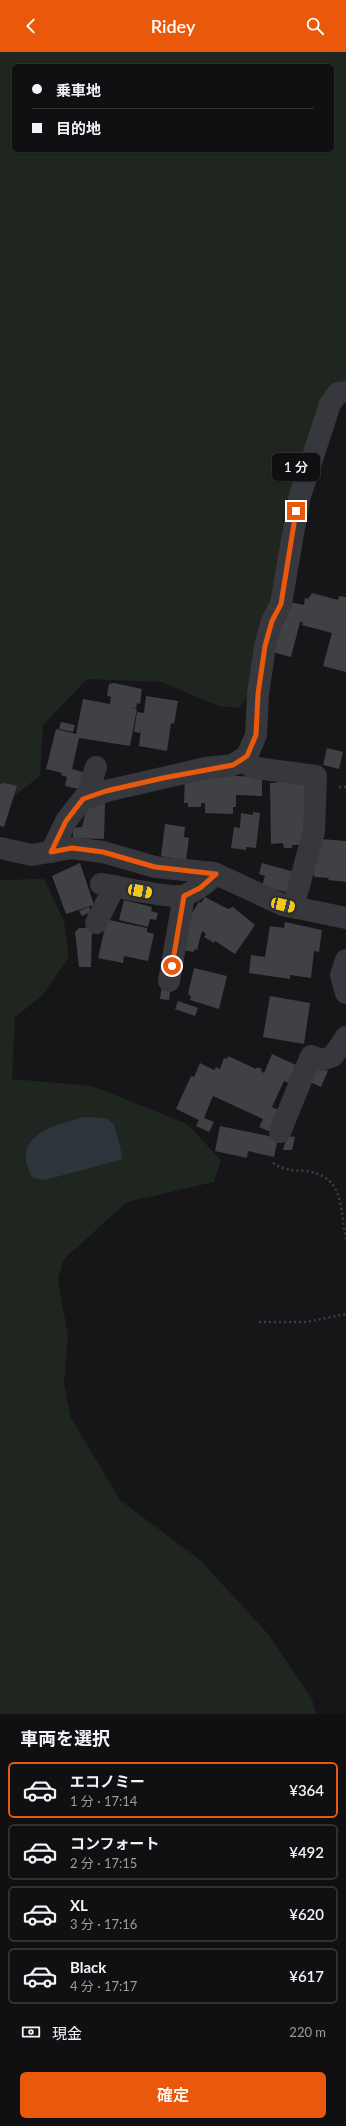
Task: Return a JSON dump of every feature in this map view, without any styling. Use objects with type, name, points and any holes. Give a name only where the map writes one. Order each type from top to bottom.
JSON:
[{"type":"street","points":[[51,852],[66,821],[83,799],[206,768],[233,765],[247,756],[256,735],[258,694],[265,646],[272,621],[281,604],[298,499],[330,404],[338,393],[346,392]]},
{"type":"street","points":[[239,761],[256,768],[316,776],[314,831],[292,907]]},
{"type":"street","points":[[89,797],[89,789],[96,767]]},
{"type":"street","points":[[0,848],[32,854],[72,848],[103,852],[155,867],[216,874],[283,905],[346,918]]},
{"type":"street","points":[[96,923],[108,885],[152,893],[184,896],[200,888],[216,874]]},
{"type":"street","points":[[169,981],[184,896]]},
{"type":"street","points":[[346,960],[341,975],[346,993]]},
{"type":"street","points":[[280,1132],[311,1056],[322,1060],[332,1056],[346,1037]]},
{"type":"path","points":[[274,1163],[282,1169],[318,1174],[327,1179],[339,1192],[346,1239]]},
{"type":"path","points":[[259,1322],[308,1322],[346,1314]]},
{"type":"shaded area","points":[[0,52],[346,52],[346,383],[306,450],[283,520],[278,576],[250,693],[239,708],[219,706],[161,682],[87,679],[43,725],[40,776],[0,807]]},
{"type":"shaded area","points":[[44,879],[64,921],[69,957],[42,996],[15,1017],[12,1079],[92,1086],[187,1124],[221,1160],[214,1182],[127,1202],[64,1259],[58,1279],[68,1336],[64,1384],[71,1418],[120,1500],[200,1560],[269,1635],[312,1699],[316,1714],[0,1714],[0,880]]},
{"type":"shaded area","points":[[84,1117],[106,1118],[114,1124],[123,1159],[45,1180],[33,1178],[27,1164],[26,1152],[30,1143],[38,1135],[48,1129],[59,1124]]},
{"type":"building","points":[[312,593],[338,600],[339,596],[346,597],[346,672],[323,666],[332,633],[302,625],[303,622],[300,622],[291,657],[272,652],[281,618],[286,620],[290,602],[304,605],[305,598],[308,599]]},
{"type":"building","points":[[114,683],[142,689],[140,704],[137,703],[136,708],[131,707],[137,709],[130,746],[79,738],[72,769],[86,773],[83,790],[65,786],[67,777],[61,775],[62,773],[46,769],[56,729],[76,734],[83,699],[110,704],[111,697],[107,696],[109,684]]},
{"type":"building","points":[[146,696],[178,701],[174,724],[171,723],[167,751],[139,746],[141,729],[140,733],[134,732],[137,712],[144,713]]},
{"type":"building","points":[[61,722],[75,725],[73,732],[59,729]]},
{"type":"building","points":[[327,748],[343,752],[339,769],[323,765]]},
{"type":"building","points":[[206,775],[262,777],[262,796],[236,795],[236,807],[233,807],[233,814],[205,813],[205,803],[201,803],[201,807],[188,807],[188,803],[184,803],[185,777]]},
{"type":"building","points":[[276,778],[309,782],[310,829],[300,845],[292,845],[292,848],[284,848],[283,843],[271,844],[270,783],[276,783]]},
{"type":"building","points":[[5,783],[17,786],[4,827],[0,826],[0,784]]},
{"type":"building","points":[[88,803],[105,803],[104,839],[73,838],[73,828],[82,827]]},
{"type":"building","points":[[253,812],[260,813],[256,848],[246,847],[246,850],[231,848],[234,827],[240,828],[241,813],[253,815]]},
{"type":"building","points":[[165,824],[185,827],[184,837],[189,838],[186,860],[161,856]]},
{"type":"building","points":[[321,839],[346,841],[346,882],[328,880],[329,878],[315,877],[312,875]]},
{"type":"building","points":[[80,863],[94,905],[66,914],[52,876]]},
{"type":"building","points":[[262,863],[298,873],[293,894],[262,886],[265,876],[259,874]]},
{"type":"building","points":[[205,897],[228,909],[233,907],[255,925],[235,954],[215,941],[214,943],[204,937],[206,934],[202,931],[197,950],[195,949],[193,952],[183,950],[188,919],[199,902],[201,903]]},
{"type":"building","points":[[124,900],[152,907],[151,911],[158,913],[156,920],[150,919],[148,927],[119,920]]},
{"type":"building","points":[[89,907],[91,912],[82,916],[79,911]]},
{"type":"building","points":[[109,920],[147,928],[147,932],[154,934],[148,961],[124,956],[123,963],[98,958],[106,923]]},
{"type":"building","points":[[285,922],[322,930],[319,952],[314,951],[311,978],[290,975],[290,979],[249,973],[251,955],[265,957],[270,926],[284,928]]},
{"type":"building","points":[[79,928],[92,928],[91,967],[79,967],[75,932]]},
{"type":"building","points":[[194,968],[227,976],[219,1009],[190,1000],[191,996],[188,994]]},
{"type":"building","points":[[162,985],[171,986],[169,1000],[160,999]]},
{"type":"building","points":[[270,996],[310,1003],[304,1044],[263,1037]]},
{"type":"building","points":[[178,1001],[198,1008],[195,1016],[175,1009]]},
{"type":"building","points":[[272,1054],[296,1065],[288,1083],[284,1081],[272,1107],[283,1112],[273,1133],[259,1127],[263,1119],[213,1096],[204,1118],[214,1122],[209,1132],[196,1126],[199,1120],[176,1109],[191,1076],[194,1077],[200,1063],[214,1070],[216,1067],[220,1069],[224,1058],[227,1059],[228,1056],[256,1069],[257,1067],[262,1069],[261,1071],[264,1073]]},
{"type":"building","points":[[315,1066],[328,1071],[321,1087],[308,1081]]},
{"type":"building","points":[[220,1126],[278,1138],[274,1157],[248,1151],[247,1158],[215,1151]]},
{"type":"building","points":[[287,1136],[295,1137],[292,1150],[283,1150]]},
{"type":"route","points":[[172,966],[184,896],[200,888],[216,874],[155,867],[103,852],[72,848],[51,852],[66,821],[83,799],[106,791],[206,768],[233,765],[247,756],[256,735],[258,694],[265,646],[272,621],[281,604],[296,511]]}]
